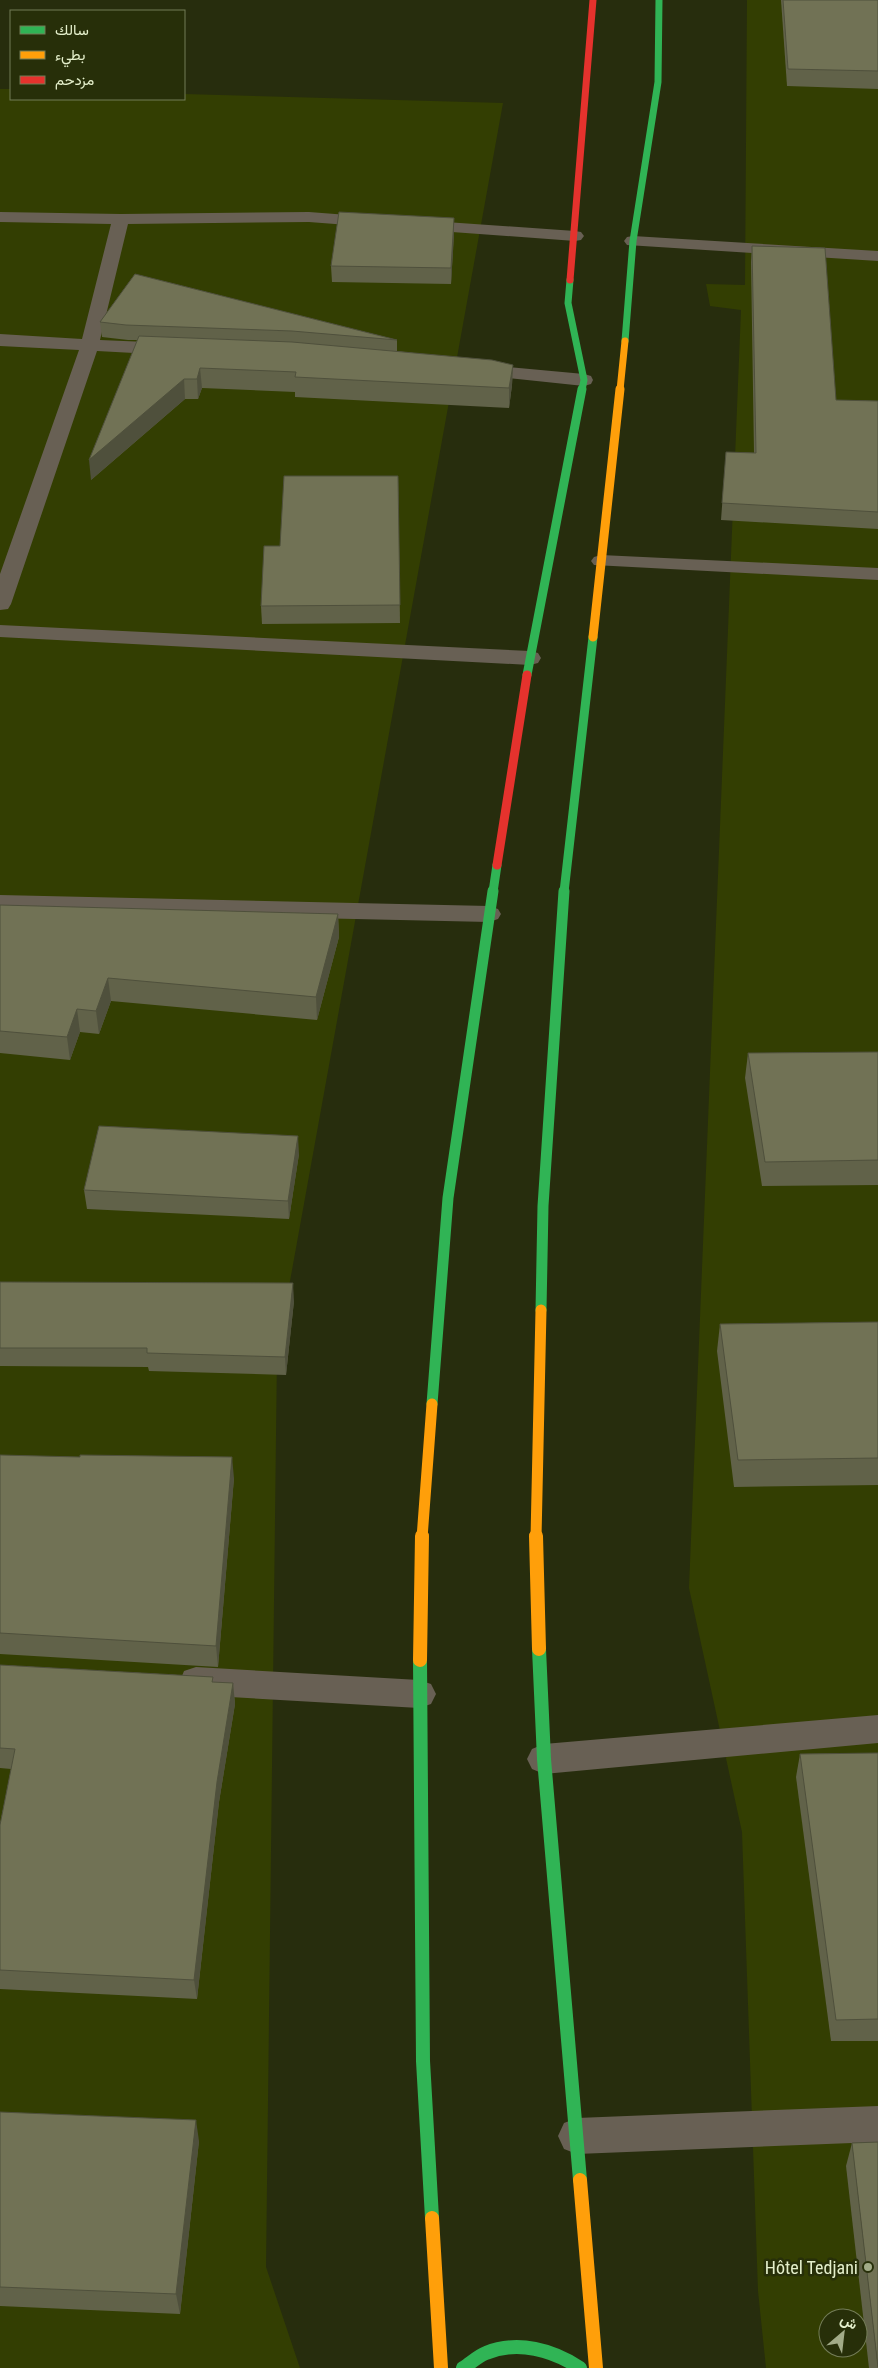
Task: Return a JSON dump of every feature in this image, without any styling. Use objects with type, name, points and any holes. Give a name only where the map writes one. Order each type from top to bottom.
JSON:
[{"type":"highway","points":[[441,2368],[423,2061],[419,1694],[422,1529],[448,1198],[488,914],[530,658],[584,380],[568,303],[593,0]]},
{"type":"highway","points":[[596,2368],[544,1759],[534,1568],[543,1206],[564,891],[621,390],[633,241],[658,82],[659,0]]},
{"type":"highway","points":[[463,2368],[487,2352],[517,2346],[547,2350],[574,2363],[580,2368]]},
{"type":"lane","points":[[0,217],[121,219],[309,217],[575,236]]},
{"type":"lane","points":[[0,604],[89,346],[121,219]]},
{"type":"lane","points":[[633,241],[878,256]]},
{"type":"lane","points":[[0,340],[186,350]]},
{"type":"lane","points":[[458,369],[584,380]]},
{"type":"lane","points":[[601,561],[878,574]]},
{"type":"lane","points":[[0,631],[530,658]]},
{"type":"lane","points":[[0,903],[488,914]]},
{"type":"lane","points":[[169,1680],[419,1694]]},
{"type":"lane","points":[[544,1759],[878,1729]]},
{"type":"lane","points":[[577,2136],[878,2124]]},
{"type":"shaded area","points":[[747,0],[878,0],[878,2368],[766,2368],[758,2291],[742,1832],[689,1588],[741,310],[710,306],[706,284],[745,285]]},
{"type":"shaded area","points":[[0,89],[10,89],[10,100],[185,100],[185,94],[503,103],[277,1353],[266,2267],[300,2368],[0,2368]]},
{"type":"building","points":[[783,0],[878,0],[878,71],[788,69]]},
{"type":"building","points":[[339,212],[454,218],[451,268],[331,266]]},
{"type":"building","points":[[752,246],[825,248],[836,400],[878,401],[878,512],[722,503],[726,452],[756,453]]},
{"type":"building","points":[[135,274],[397,340],[292,331],[126,325],[100,322]]},
{"type":"building","points":[[139,336],[292,342],[492,360],[513,365],[509,388],[295,377],[296,372],[200,368],[197,379],[184,379],[89,460]]},
{"type":"building","points":[[284,476],[398,476],[400,605],[261,606],[264,546],[280,546]]},
{"type":"building","points":[[0,905],[338,914],[316,997],[108,978],[96,1011],[77,1009],[67,1037],[0,1031]]},
{"type":"building","points":[[878,1052],[878,1160],[765,1162],[748,1053]]},
{"type":"building","points":[[99,1126],[298,1136],[288,1201],[84,1190]]},
{"type":"building","points":[[0,1282],[293,1283],[285,1357],[147,1353],[147,1348],[0,1348]]},
{"type":"building","points":[[878,1322],[878,1458],[738,1460],[720,1324]]},
{"type":"building","points":[[0,1455],[232,1457],[216,1646],[0,1633]]},
{"type":"building","points":[[0,1665],[213,1677],[212,1682],[233,1683],[217,1782],[194,1980],[0,1970],[0,1825],[15,1749],[0,1748]]},
{"type":"building","points":[[878,1753],[878,2019],[836,2020],[800,1754]]},
{"type":"building","points":[[0,2112],[196,2120],[176,2294],[0,2287]]},
{"type":"building","points":[[878,2142],[878,2367],[852,2143]]},
{"type":"traffic: fast","points":[[625,341],[633,241],[658,82],[659,0]]},
{"type":"traffic: fast","points":[[527,675],[584,380],[568,303],[570,280]]},
{"type":"traffic: fast","points":[[541,1310],[543,1206],[564,891],[593,637]]},
{"type":"traffic: fast","points":[[432,1404],[448,1198],[497,865]]},
{"type":"traffic: fast","points":[[539,1649],[544,1759],[580,2180]]},
{"type":"traffic: fast","points":[[420,1660],[423,2061],[432,2218]]},
{"type":"traffic: fast","points":[[463,2368],[486,2353],[511,2347],[535,2348],[547,2351],[570,2361],[580,2368]]},
{"type":"traffic: slow","points":[[593,637],[625,341]]},
{"type":"traffic: slow","points":[[539,1649],[535,1568],[541,1310]]},
{"type":"traffic: slow","points":[[420,1660],[422,1529],[432,1404]]},
{"type":"traffic: slow","points":[[580,2180],[596,2368]]},
{"type":"traffic: slow","points":[[432,2218],[441,2368]]},
{"type":"traffic: jam","points":[[570,280],[593,0]]},
{"type":"traffic: jam","points":[[497,865],[527,675]]},
{"type":"place","name":"Hôtel Tedjani","points":[[868,2267]]}]
